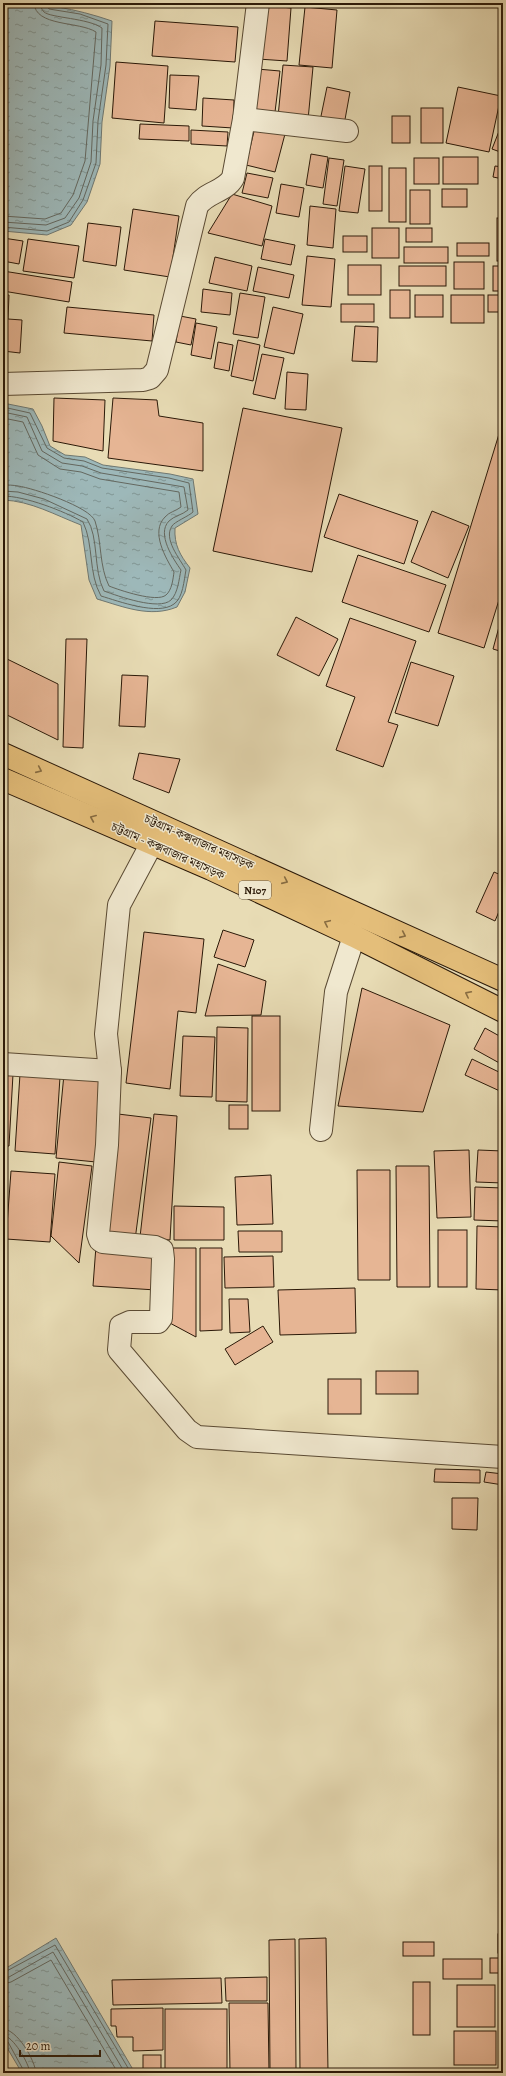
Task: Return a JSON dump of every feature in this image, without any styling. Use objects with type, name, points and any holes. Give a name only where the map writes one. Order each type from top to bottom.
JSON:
[{"type":"highway","name":"চট্টগ্রাম-কক্সবাজার মহাসড়ক","points":[[3,754],[503,980]]},
{"type":"highway","name":"চট্টগ্রাম - কক্সবাজার মহাসড়ক","points":[[3,779],[152,843],[354,936],[503,1011]]},
{"type":"street","points":[[3,384],[143,380],[150,378],[157,370],[197,206],[201,199],[230,184],[233,178],[244,119],[258,3]]},
{"type":"street","points":[[244,119],[347,131]]},
{"type":"street","points":[[152,843],[118,905],[106,1034],[110,1071],[107,1145],[99,1238],[100,1240],[106,1242],[156,1247],[162,1250],[161,1318],[158,1322],[130,1322],[121,1326],[118,1350],[187,1430],[197,1437],[503,1457]]},
{"type":"street","points":[[321,1130],[336,992],[354,936]]},
{"type":"street","points":[[3,1064],[110,1071]]},
{"type":"water","points":[[3,3],[58,7],[112,21],[110,66],[102,122],[100,164],[87,202],[71,225],[47,235],[3,231]]},
{"type":"water","points":[[3,403],[33,409],[50,446],[65,455],[85,457],[103,465],[170,474],[193,479],[198,514],[175,528],[178,550],[190,568],[185,592],[177,607],[157,612],[137,610],[97,599],[89,580],[81,525],[33,506],[3,500]]},
{"type":"water","points":[[56,1938],[135,2073],[22,2073],[3,2041],[3,1970]]},
{"type":"building","points":[[262,5],[291,8],[287,61],[258,59]]},
{"type":"building","points":[[305,7],[337,10],[332,68],[299,65]]},
{"type":"building","points":[[155,21],[238,27],[235,62],[152,56]]},
{"type":"building","points":[[116,62],[168,66],[164,123],[112,118]]},
{"type":"building","points":[[283,65],[313,67],[308,120],[278,117]]},
{"type":"building","points":[[257,69],[280,71],[275,112],[253,110]]},
{"type":"building","points":[[170,75],[199,76],[196,110],[169,108]]},
{"type":"building","points":[[327,87],[350,92],[344,125],[320,121]]},
{"type":"building","points":[[458,87],[501,96],[489,152],[446,143]]},
{"type":"building","points":[[203,98],[234,100],[233,128],[202,126]]},
{"type":"building","points":[[421,108],[443,108],[443,143],[421,143]]},
{"type":"building","points":[[392,116],[410,116],[410,143],[392,143]]},
{"type":"building","points":[[503,121],[503,153],[492,149]]},
{"type":"building","points":[[140,124],[189,126],[189,141],[139,139]]},
{"type":"building","points":[[255,127],[285,134],[275,172],[246,165]]},
{"type":"building","points":[[191,130],[228,132],[227,146],[191,144]]},
{"type":"building","points":[[311,154],[328,157],[323,188],[306,185]]},
{"type":"building","points":[[443,157],[478,157],[478,184],[443,184]]},
{"type":"building","points":[[329,158],[344,160],[337,206],[323,204]]},
{"type":"building","points":[[414,158],[439,158],[439,184],[414,184]]},
{"type":"building","points":[[345,166],[365,169],[358,213],[339,211]]},
{"type":"building","points":[[369,166],[382,166],[382,211],[369,211]]},
{"type":"building","points":[[495,166],[503,167],[503,179],[493,177]]},
{"type":"building","points":[[389,168],[406,168],[406,222],[389,222]]},
{"type":"building","points":[[247,173],[273,178],[268,198],[242,193]]},
{"type":"building","points":[[281,184],[304,188],[299,217],[276,213]]},
{"type":"building","points":[[442,189],[467,189],[467,207],[442,207]]},
{"type":"building","points":[[410,190],[430,190],[430,224],[410,224]]},
{"type":"building","points":[[232,194],[272,206],[262,246],[208,233]]},
{"type":"building","points":[[310,206],[336,209],[333,248],[307,245]]},
{"type":"building","points":[[133,209],[179,216],[170,277],[124,270]]},
{"type":"building","points":[[497,218],[503,218],[503,261],[497,261]]},
{"type":"building","points":[[88,223],[121,227],[116,266],[83,261]]},
{"type":"building","points":[[372,228],[399,228],[399,258],[372,258]]},
{"type":"building","points":[[406,228],[432,228],[432,242],[406,242]]},
{"type":"building","points":[[343,236],[367,236],[367,252],[343,252]]},
{"type":"building","points":[[3,238],[23,241],[19,264],[3,261]]},
{"type":"building","points":[[28,239],[79,246],[74,278],[23,271]]},
{"type":"building","points":[[265,239],[295,245],[291,265],[261,259]]},
{"type":"building","points":[[457,243],[489,243],[489,256],[457,256]]},
{"type":"building","points":[[404,247],[448,247],[448,263],[404,263]]},
{"type":"building","points":[[307,256],[335,259],[331,307],[302,305]]},
{"type":"building","points":[[215,257],[252,266],[247,291],[209,283]]},
{"type":"building","points":[[454,262],[484,262],[484,289],[454,289]]},
{"type":"building","points":[[348,265],[381,265],[381,295],[348,295]]},
{"type":"building","points":[[399,266],[446,266],[446,286],[399,286]]},
{"type":"building","points":[[493,266],[503,266],[503,291],[493,291]]},
{"type":"building","points":[[258,267],[294,275],[289,298],[253,291]]},
{"type":"building","points":[[3,271],[72,282],[69,302],[3,291]]},
{"type":"building","points":[[203,289],[232,293],[230,315],[201,312]]},
{"type":"building","points":[[390,290],[410,290],[410,318],[390,318]]},
{"type":"building","points":[[240,293],[265,297],[258,338],[233,334]]},
{"type":"building","points":[[3,295],[9,295],[8,319],[22,320],[20,353],[3,351]]},
{"type":"building","points":[[415,295],[443,295],[443,317],[415,317]]},
{"type":"building","points":[[451,295],[484,295],[484,323],[451,323]]},
{"type":"building","points":[[488,295],[503,295],[503,312],[488,312]]},
{"type":"building","points":[[341,304],[374,304],[374,322],[341,322]]},
{"type":"building","points":[[67,307],[154,315],[152,341],[64,333]]},
{"type":"building","points":[[273,307],[303,314],[294,354],[264,347]]},
{"type":"building","points":[[180,316],[196,319],[191,345],[176,342]]},
{"type":"building","points":[[196,323],[217,327],[211,359],[191,355]]},
{"type":"building","points":[[355,326],[378,327],[377,362],[352,361]]},
{"type":"building","points":[[238,340],[260,345],[253,381],[231,376]]},
{"type":"building","points":[[218,342],[233,345],[229,371],[214,368]]},
{"type":"building","points":[[262,354],[284,358],[275,399],[253,394]]},
{"type":"building","points":[[287,372],[308,374],[306,410],[285,409]]},
{"type":"building","points":[[54,398],[105,400],[103,451],[53,441]]},
{"type":"building","points":[[113,398],[157,400],[159,416],[203,423],[203,471],[108,458]]},
{"type":"building","points":[[243,408],[342,428],[312,572],[213,551]]},
{"type":"building","points":[[503,421],[503,587],[484,648],[438,633]]},
{"type":"building","points":[[339,494],[418,521],[404,564],[324,537]]},
{"type":"building","points":[[432,511],[469,526],[448,578],[411,562]]},
{"type":"building","points":[[358,555],[446,585],[429,632],[342,602]]},
{"type":"building","points":[[503,612],[503,652],[493,649]]},
{"type":"building","points":[[296,617],[338,639],[319,676],[277,655]]},
{"type":"building","points":[[350,618],[416,641],[388,722],[398,725],[383,767],[336,750],[355,697],[326,686]]},
{"type":"building","points":[[66,639],[87,639],[83,748],[63,747]]},
{"type":"building","points":[[3,657],[58,684],[58,740],[3,713]]},
{"type":"building","points":[[411,662],[454,676],[438,726],[395,713]]},
{"type":"building","points":[[122,675],[148,676],[145,727],[119,726]]},
{"type":"building","points":[[139,753],[180,759],[169,793],[133,779]]},
{"type":"building","points":[[494,872],[503,876],[503,902],[495,921],[476,912]]},
{"type":"building","points":[[223,930],[254,940],[245,967],[214,957]]},
{"type":"building","points":[[144,932],[204,939],[196,1013],[178,1011],[170,1089],[126,1083]]},
{"type":"building","points":[[218,964],[266,981],[261,1015],[205,1016]]},
{"type":"building","points":[[362,988],[450,1025],[423,1112],[338,1106]]},
{"type":"building","points":[[252,1016],[280,1016],[280,1111],[252,1111]]},
{"type":"building","points":[[217,1027],[248,1028],[247,1102],[216,1101]]},
{"type":"building","points":[[485,1028],[503,1038],[503,1065],[474,1049]]},
{"type":"building","points":[[183,1036],[215,1037],[212,1097],[180,1096]]},
{"type":"building","points":[[472,1059],[503,1074],[502,1092],[465,1075]]},
{"type":"building","points":[[3,1074],[13,1074],[9,1146],[3,1146]]},
{"type":"building","points":[[20,1074],[60,1077],[55,1154],[15,1151]]},
{"type":"building","points":[[64,1074],[104,1077],[96,1162],[56,1158]]},
{"type":"building","points":[[229,1105],[248,1105],[248,1129],[229,1129]]},
{"type":"building","points":[[118,1114],[151,1118],[135,1240],[102,1236]]},
{"type":"building","points":[[154,1114],[177,1116],[170,1240],[140,1237]]},
{"type":"building","points":[[469,1150],[471,1217],[437,1218],[434,1151]]},
{"type":"building","points":[[478,1150],[503,1151],[503,1183],[476,1182]]},
{"type":"building","points":[[59,1162],[92,1166],[79,1263],[51,1236]]},
{"type":"building","points":[[396,1166],[429,1166],[430,1287],[397,1287]]},
{"type":"building","points":[[357,1170],[390,1170],[390,1280],[358,1280]]},
{"type":"building","points":[[11,1171],[55,1174],[50,1242],[6,1239]]},
{"type":"building","points":[[271,1175],[273,1224],[237,1225],[235,1177]]},
{"type":"building","points":[[475,1187],[503,1188],[503,1221],[474,1220]]},
{"type":"building","points":[[174,1206],[224,1207],[224,1240],[174,1240]]},
{"type":"building","points":[[477,1226],[503,1227],[503,1290],[476,1289]]},
{"type":"building","points":[[438,1230],[467,1230],[467,1287],[438,1287]]},
{"type":"building","points":[[238,1231],[282,1231],[282,1252],[239,1252]]},
{"type":"building","points":[[96,1246],[159,1251],[156,1290],[93,1286]]},
{"type":"building","points":[[170,1248],[196,1248],[196,1337],[168,1322]]},
{"type":"building","points":[[200,1248],[222,1248],[222,1330],[200,1331]]},
{"type":"building","points":[[273,1256],[274,1287],[225,1288],[224,1257]]},
{"type":"building","points":[[355,1288],[356,1333],[280,1335],[278,1290]]},
{"type":"building","points":[[229,1299],[248,1299],[250,1332],[230,1333]]},
{"type":"building","points":[[263,1326],[273,1342],[235,1365],[225,1349]]},
{"type":"building","points":[[376,1371],[418,1371],[418,1394],[376,1394]]},
{"type":"building","points":[[328,1379],[361,1379],[361,1414],[328,1414]]},
{"type":"building","points":[[435,1469],[480,1470],[480,1483],[434,1482]]},
{"type":"building","points":[[486,1472],[503,1474],[503,1485],[484,1482]]},
{"type":"building","points":[[452,1498],[478,1498],[477,1530],[452,1529]]},
{"type":"building","points":[[498,1934],[503,1934],[503,1953],[498,1953]]},
{"type":"building","points":[[326,1938],[328,2072],[300,2073],[299,1939]]},
{"type":"building","points":[[295,1939],[296,2069],[270,2070],[269,1940]]},
{"type":"building","points":[[403,1942],[434,1942],[434,1956],[403,1956]]},
{"type":"building","points":[[490,1958],[503,1958],[503,1973],[490,1973]]},
{"type":"building","points":[[443,1959],[482,1959],[482,1979],[443,1979]]},
{"type":"building","points":[[267,1977],[267,2001],[226,2001],[225,1978]]},
{"type":"building","points":[[221,1978],[222,2003],[113,2005],[112,1980]]},
{"type":"building","points":[[413,1982],[430,1982],[430,2035],[413,2035]]},
{"type":"building","points":[[457,1985],[495,1985],[495,2027],[457,2027]]},
{"type":"building","points":[[503,1986],[503,2058],[502,2058]]},
{"type":"building","points":[[229,2003],[268,2003],[269,2073],[230,2073]]},
{"type":"building","points":[[163,2008],[163,2050],[133,2051],[133,2037],[117,2037],[116,2026],[111,2026],[111,2009]]},
{"type":"building","points":[[165,2009],[227,2009],[227,2073],[165,2073]]},
{"type":"building","points":[[454,2031],[496,2031],[496,2065],[454,2065]]},
{"type":"building","points":[[143,2055],[161,2055],[161,2073],[143,2073]]}]
